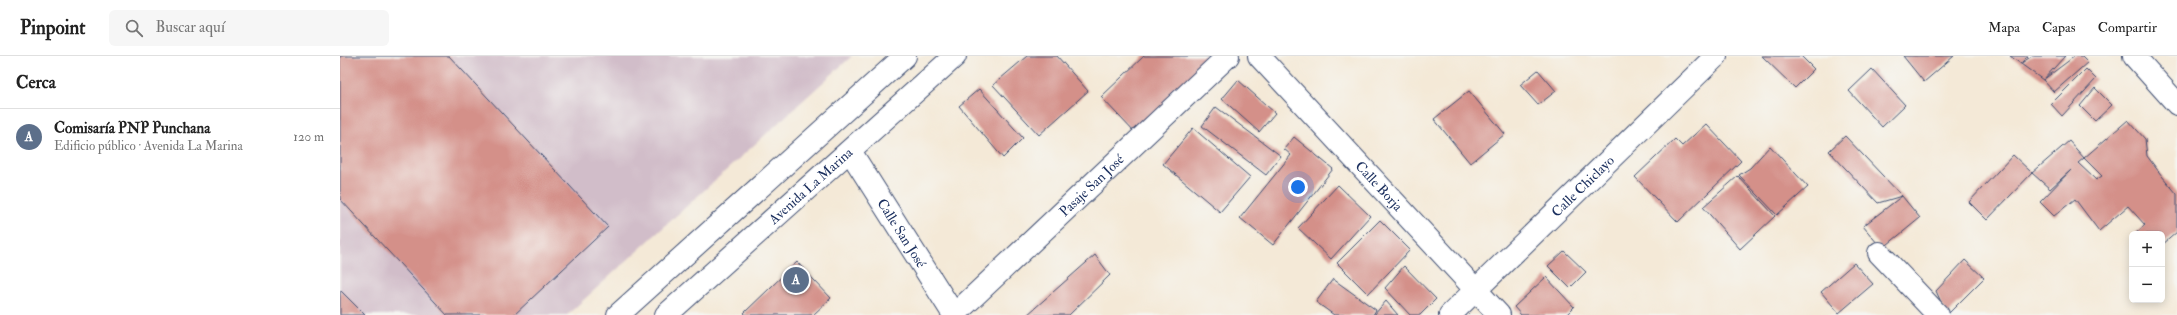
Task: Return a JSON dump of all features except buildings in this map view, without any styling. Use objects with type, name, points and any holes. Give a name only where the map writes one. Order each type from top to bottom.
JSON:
[{"type":"street","points":[[618,315],[905,56]]},
{"type":"street","name":"Avenida La Marina","points":[[666,315],[955,56]]},
{"type":"street","name":"Pasaje San José","points":[[954,315],[1228,56]]},
{"type":"street","name":"Calle Borja","points":[[1259,56],[1499,315]]},
{"type":"street","name":"Calle Chiclayo","points":[[1450,315],[1716,56]]},
{"type":"street","points":[[2134,56],[2177,104]]},
{"type":"street","name":"Calle San José","points":[[850,151],[954,315]]},
{"type":"street","points":[[1879,253],[1938,315]]},
{"type":"shaded area","points":[[340,56],[852,56],[567,315],[340,315]]},
{"type":"place","name":"Comisaría PNP Punchana","points":[[796,280]]}]
